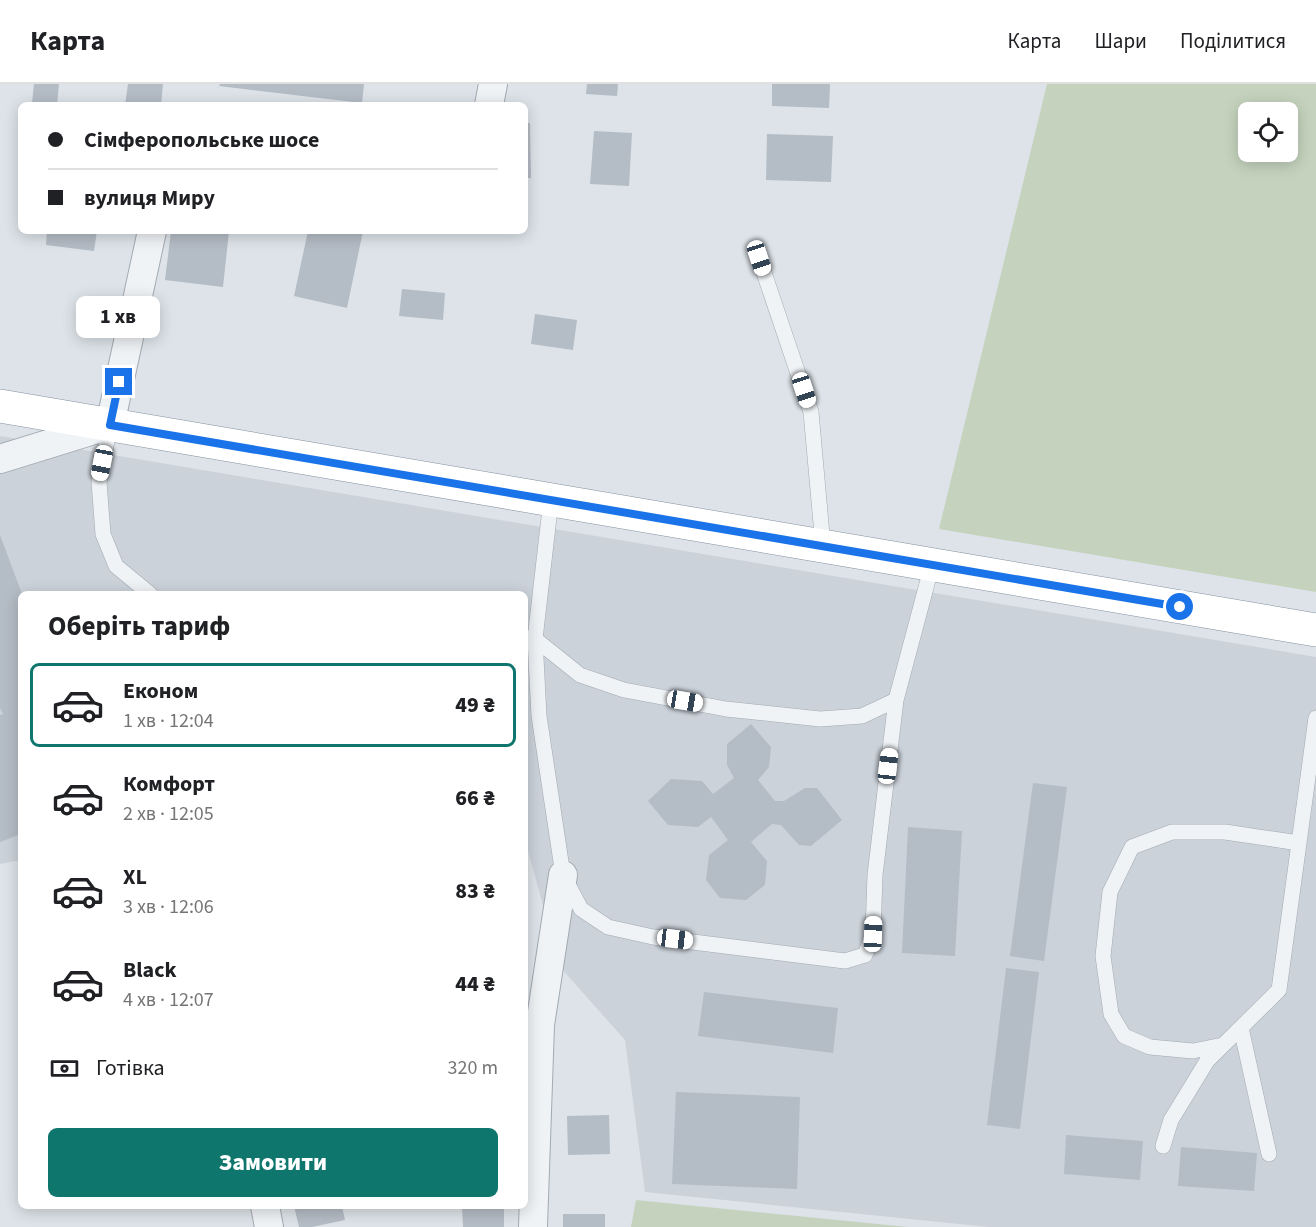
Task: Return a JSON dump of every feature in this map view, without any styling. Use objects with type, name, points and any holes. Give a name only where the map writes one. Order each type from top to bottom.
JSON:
[{"type":"highway","points":[[0,406],[1316,630]]},
{"type":"street","points":[[490,102],[493,84]]},
{"type":"street","points":[[0,459],[110,425],[151,234]]},
{"type":"street","points":[[533,1227],[540,1025],[563,875]]},
{"type":"street","points":[[266,1209],[269,1227]]},
{"type":"lane","points":[[759,258],[811,412],[824,546]]},
{"type":"lane","points":[[110,425],[99,482],[103,534],[116,566],[146,591]]},
{"type":"lane","points":[[551,500],[530,638],[539,716],[563,875],[581,909],[608,927],[653,937],[845,961],[865,955],[873,934],[875,875],[896,700],[932,565]]},
{"type":"lane","points":[[530,638],[580,675],[624,690],[726,709],[820,719],[862,716],[896,700]]},
{"type":"lane","points":[[1163,1146],[1172,1120],[1207,1061],[1279,990],[1316,718]]},
{"type":"lane","points":[[1223,1045],[1193,1051],[1150,1047],[1124,1036],[1112,1014],[1103,956],[1110,892],[1132,847],[1172,832],[1225,832],[1299,843]]},
{"type":"lane","points":[[1241,1028],[1269,1154]]},
{"type":"shaded area","points":[[0,436],[1316,657],[1316,1227],[989,1227],[645,1192],[625,1040],[560,967],[528,851],[528,591],[18,591],[18,861],[0,864]]},
{"type":"green space","points":[[1047,84],[1316,84],[1316,592],[939,529]]},
{"type":"green space","points":[[636,1200],[908,1227],[631,1227]]},
{"type":"building","points":[[34,84],[59,84],[57,102],[32,102]]},
{"type":"building","points":[[128,84],[163,84],[161,102],[125,102]]},
{"type":"building","points":[[220,84],[364,84],[362,102],[219,86]]},
{"type":"building","points":[[587,84],[618,84],[617,96],[586,94]]},
{"type":"building","points":[[772,84],[830,84],[829,108],[772,106]]},
{"type":"building","points":[[528,123],[530,123],[531,178],[528,178]]},
{"type":"building","points":[[594,131],[632,133],[629,186],[590,184]]},
{"type":"building","points":[[767,134],[833,136],[831,182],[766,180]]},
{"type":"building","points":[[47,234],[97,234],[94,251],[46,245]]},
{"type":"building","points":[[171,234],[229,234],[223,287],[165,280]]},
{"type":"building","points":[[307,234],[362,234],[347,308],[294,296]]},
{"type":"building","points":[[402,289],[445,293],[443,320],[399,316]]},
{"type":"building","points":[[535,314],[577,320],[573,350],[531,344]]},
{"type":"building","points":[[0,535],[21,591],[18,591],[18,835],[0,842],[0,715],[3,714],[0,708]]},
{"type":"building","points":[[751,724],[771,747],[769,767],[758,780],[775,801],[784,801],[805,788],[817,788],[842,820],[811,846],[799,845],[781,825],[772,824],[751,842],[767,861],[765,885],[746,900],[720,898],[706,880],[709,855],[728,840],[711,817],[698,827],[668,825],[648,801],[671,779],[702,781],[713,794],[734,778],[727,765],[727,744]]},
{"type":"building","points":[[1033,783],[1067,787],[1044,961],[1010,956]]},
{"type":"building","points":[[908,827],[962,831],[955,956],[902,953]]},
{"type":"building","points":[[1006,968],[1039,972],[1020,1129],[987,1125]]},
{"type":"building","points":[[704,992],[838,1008],[833,1053],[698,1036]]},
{"type":"building","points":[[676,1092],[800,1097],[797,1189],[672,1184]]},
{"type":"building","points":[[609,1115],[610,1154],[568,1155],[567,1116]]},
{"type":"building","points":[[1066,1135],[1143,1141],[1140,1180],[1064,1174]]},
{"type":"building","points":[[1181,1147],[1257,1153],[1254,1191],[1178,1186]]},
{"type":"building","points":[[295,1209],[343,1209],[345,1220],[312,1227],[299,1227]]},
{"type":"building","points":[[462,1209],[504,1209],[504,1227],[463,1227]]},
{"type":"building","points":[[563,1214],[605,1214],[605,1227],[563,1227]]},
{"type":"route","points":[[119,382],[110,425],[1180,607]]}]
